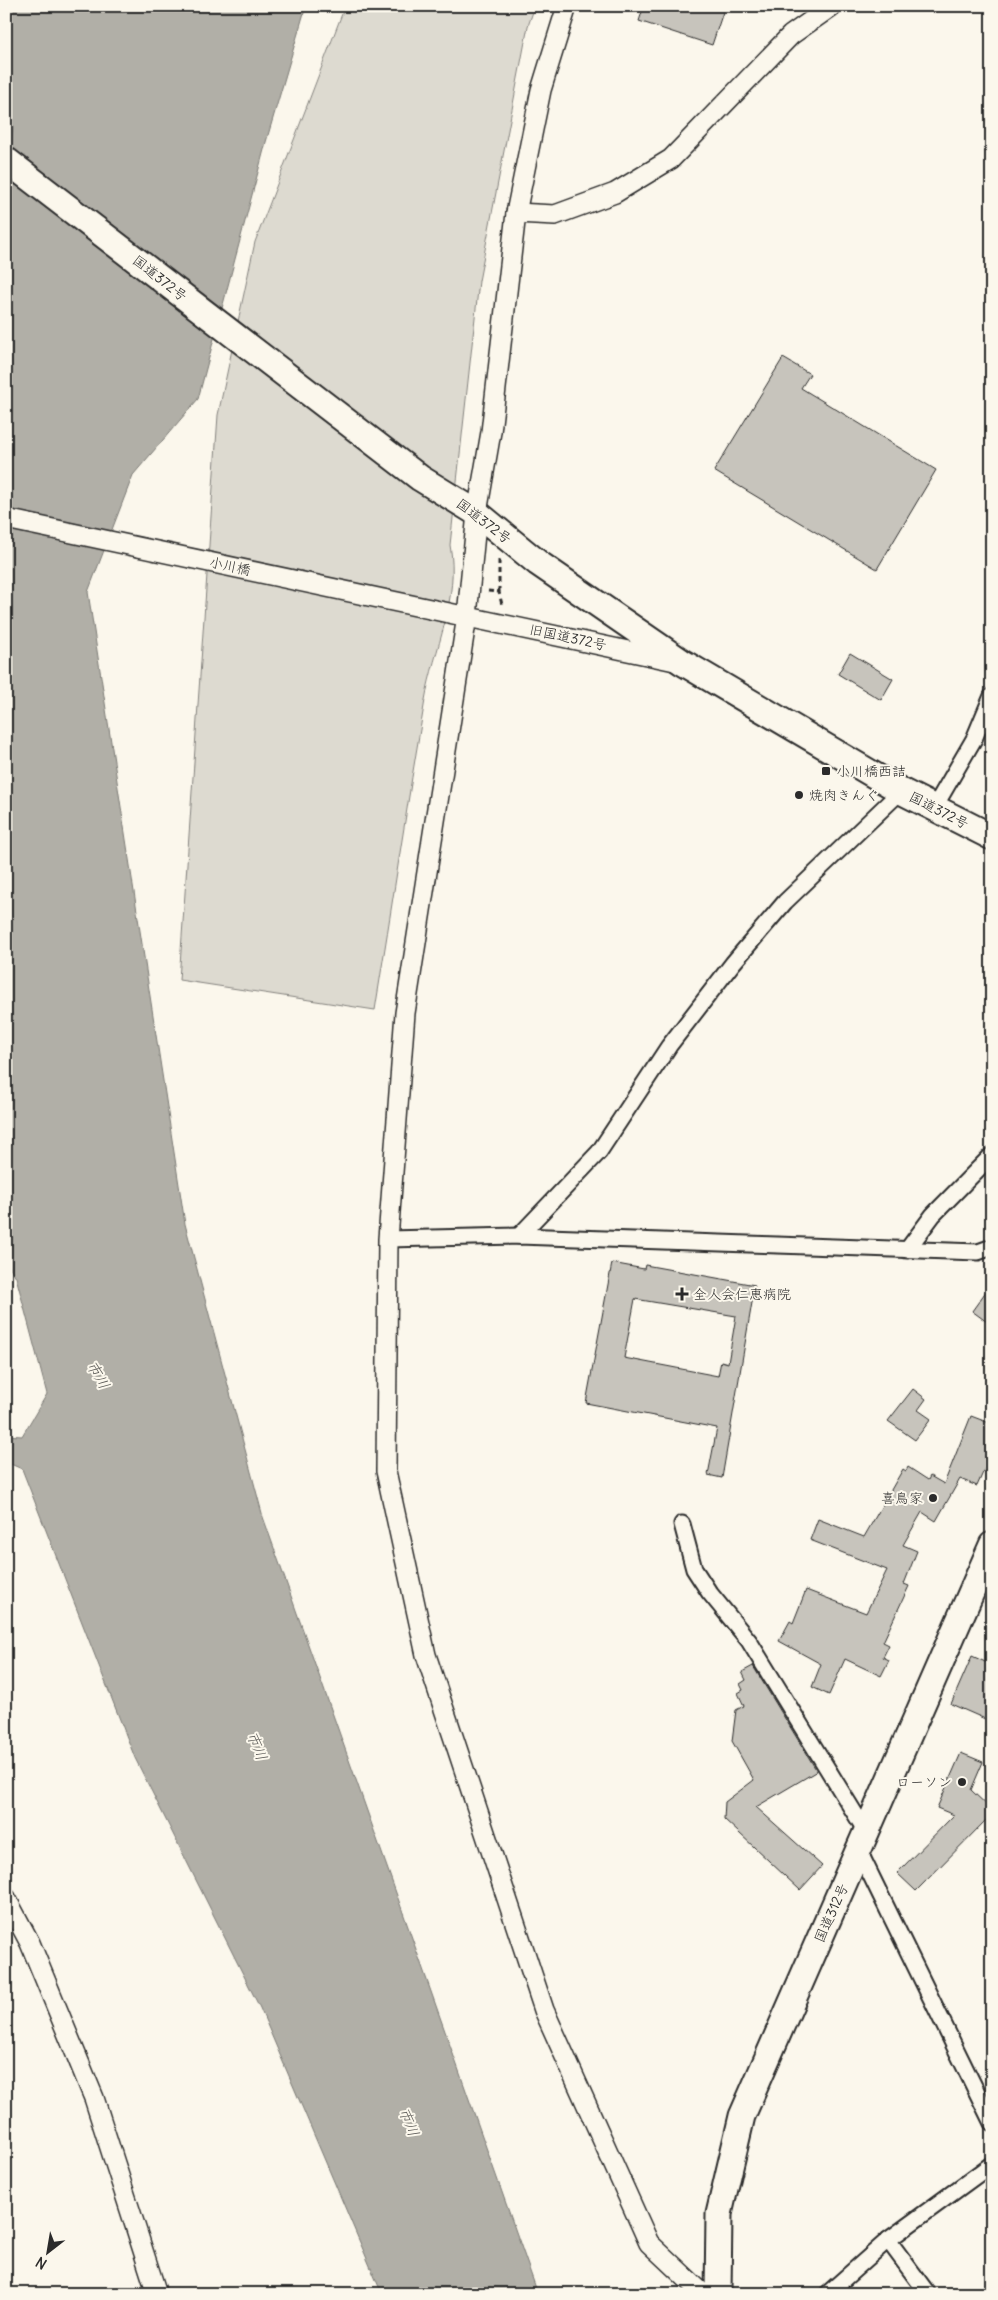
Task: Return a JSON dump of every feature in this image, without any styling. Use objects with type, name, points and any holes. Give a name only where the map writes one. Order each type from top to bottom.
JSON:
[{"type":"highway","name":"国道372号","points":[[6,160],[420,478],[477,513],[538,563],[682,662],[901,791],[992,837]]},
{"type":"highway","name":"国道312号","points":[[718,2294],[719,2214],[742,2116],[992,1545]]},
{"type":"street","points":[[567,6],[542,90],[516,213],[491,432],[460,614],[406,1013],[388,1239],[386,1471],[426,1654],[544,2010],[649,2243],[703,2294]]},
{"type":"street","points":[[516,213],[555,215],[615,193],[671,159],[791,35],[832,6]]},
{"type":"street","name":"小川橋","points":[[6,519],[460,614]]},
{"type":"street","name":"旧国道372号","points":[[460,614],[682,662]]},
{"type":"street","points":[[934,808],[974,740],[992,696]]},
{"type":"street","points":[[519,1236],[599,1152],[669,1046],[733,963],[785,902],[901,791]]},
{"type":"street","points":[[907,1250],[933,1215],[992,1154]]},
{"type":"street","points":[[388,1239],[519,1236],[978,1252],[992,1247]]},
{"type":"street","points":[[682,1524],[694,1569],[709,1592],[749,1641],[862,1840],[992,2122]]},
{"type":"street","points":[[6,1898],[30,1943],[94,2098],[157,2294]]},
{"type":"street","points":[[827,2294],[888,2240],[992,2164]]},
{"type":"street","points":[[888,2240],[928,2294]]},
{"type":"path","points":[[499,555],[499,592],[502,605]]},
{"type":"path","points":[[488,590],[499,592]]},
{"type":"shaded area","points":[[345,6],[535,6],[528,26],[479,281],[450,545],[452,584],[445,623],[425,700],[375,1010],[179,980],[218,415],[255,242]]},
{"type":"water","name":"市川","points":[[6,6],[306,6],[266,142],[198,399],[133,475],[88,592],[185,1224],[263,1517],[538,2294],[382,2294],[260,2008],[135,1758],[22,1469],[6,1462],[6,1435],[22,1436],[47,1394],[16,1277],[6,1261],[6,222],[13,125],[6,119]]},
{"type":"building","points":[[644,6],[725,6],[712,45],[639,21]]},
{"type":"building","points":[[783,358],[810,374],[801,388],[936,470],[877,569],[714,471]]},
{"type":"building","points":[[850,653],[893,679],[881,700],[838,674]]},
{"type":"building","points":[[612,1263],[644,1269],[645,1265],[755,1285],[722,1478],[708,1475],[717,1428],[586,1403]],"holes":[[[635,1299],[736,1316],[728,1363],[721,1361],[718,1376],[624,1358]]]},
{"type":"building","points":[[992,1283],[992,1315],[987,1322],[972,1311]]},
{"type":"building","points":[[913,1389],[926,1399],[918,1410],[931,1419],[915,1440],[888,1421]]},
{"type":"building","points":[[971,1416],[992,1424],[992,1471],[985,1468],[977,1486],[960,1479],[936,1521],[922,1512],[903,1545],[917,1551],[904,1584],[909,1586],[883,1642],[889,1645],[883,1657],[889,1660],[881,1676],[845,1659],[829,1695],[812,1687],[821,1664],[779,1641],[790,1621],[793,1623],[806,1590],[866,1613],[887,1570],[810,1540],[818,1519],[864,1537],[903,1469],[906,1471],[908,1467],[928,1480],[930,1476],[944,1484]]},
{"type":"building","points":[[972,1656],[992,1665],[992,1722],[951,1704]]},
{"type":"building","points":[[753,1666],[817,1771],[756,1807],[822,1866],[800,1890],[724,1819],[725,1802],[754,1780],[732,1741],[736,1710],[744,1706],[738,1693],[743,1690],[740,1684],[746,1680],[742,1672]]},
{"type":"building","points":[[961,1753],[983,1762],[971,1790],[992,1810],[992,1814],[916,1891],[897,1873],[954,1815],[937,1808]]},
{"type":"place","name":"小川橋西詰","points":[[826,771]]},
{"type":"place","name":"焼肉きんぐ","points":[[799,795]]},
{"type":"place","name":"全人会仁恵病院","points":[[682,1294]]},
{"type":"place","name":"喜鳥家","points":[[933,1498]]},
{"type":"place","name":"ローソン","points":[[962,1782]]}]
